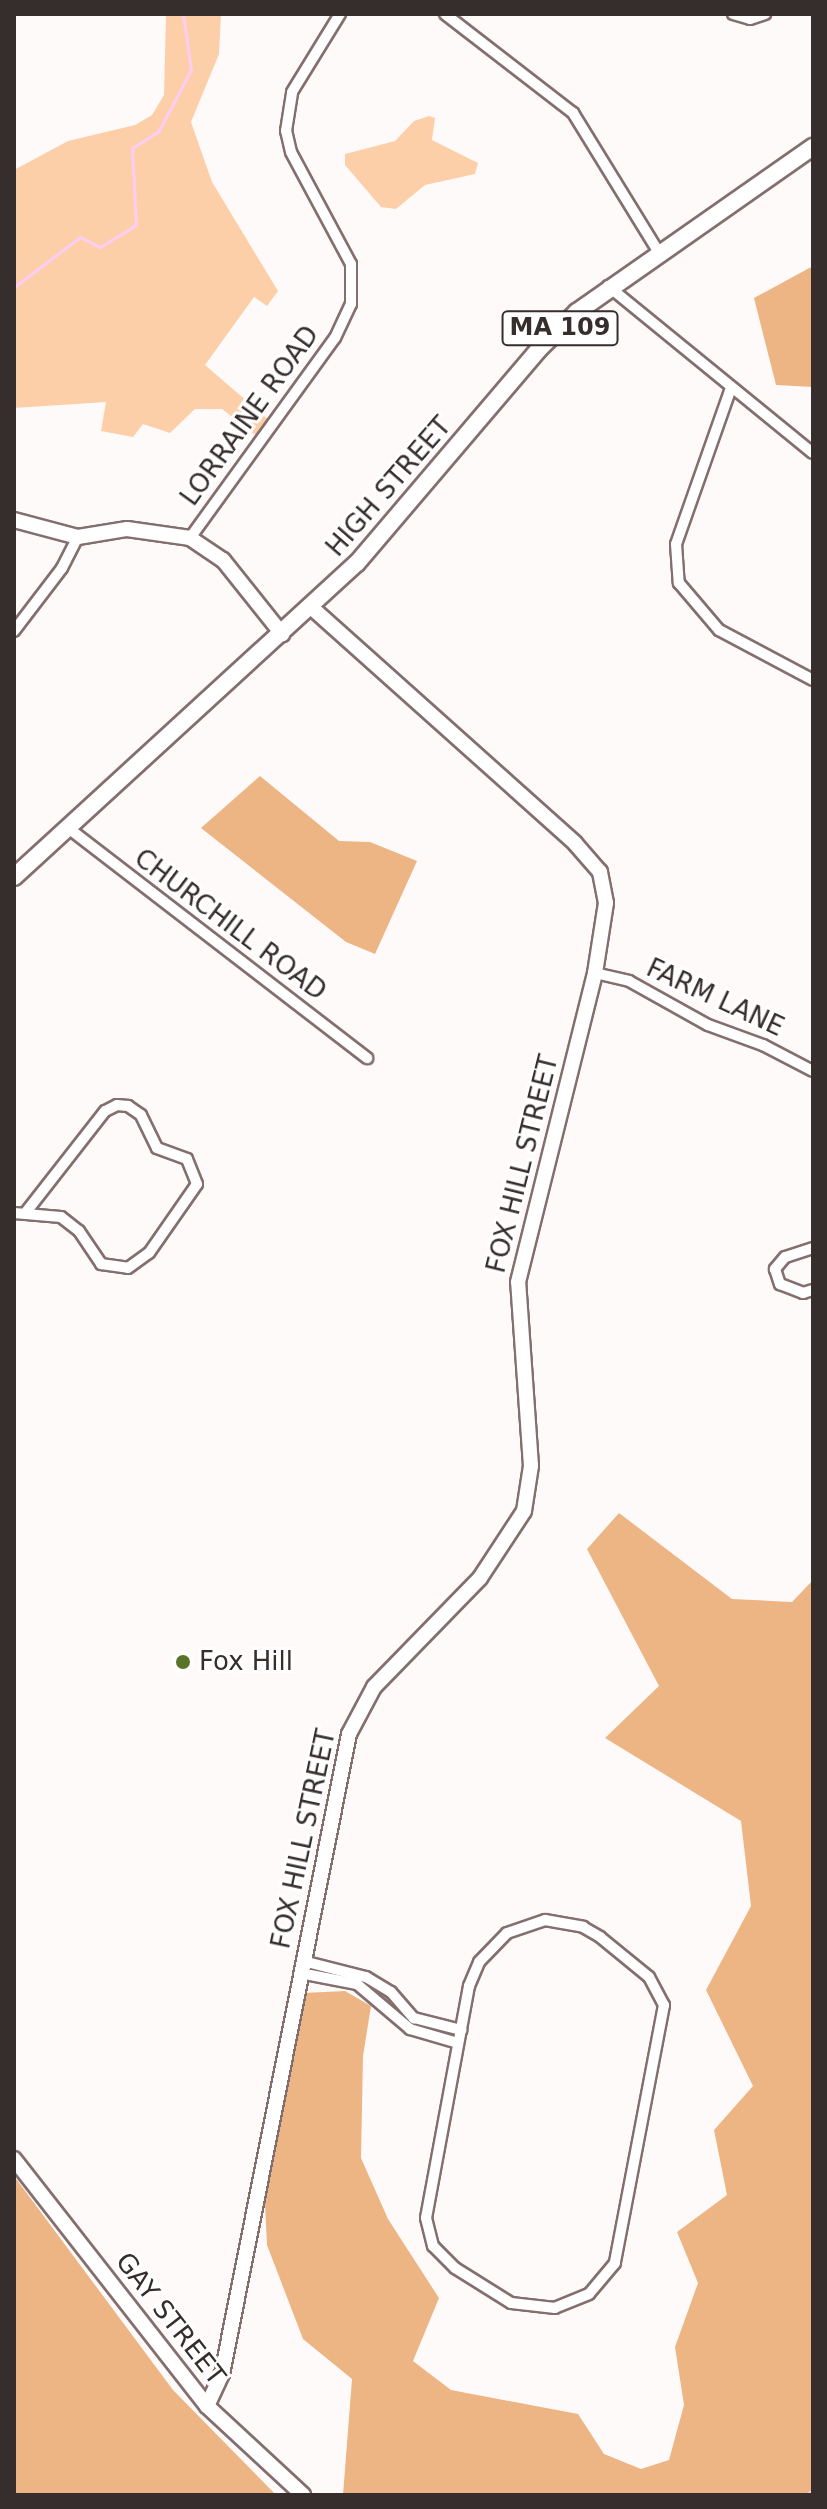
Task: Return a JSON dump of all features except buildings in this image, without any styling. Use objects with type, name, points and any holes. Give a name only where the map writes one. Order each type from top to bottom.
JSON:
[{"type":"main road","name":"HIGH STREET","points":[[14,877],[312,608],[394,521],[538,350],[608,286],[658,251],[727,210],[813,147]]},
{"type":"street","name":"LORRAINE ROAD","points":[[190,538],[335,338],[351,304],[351,264],[286,131],[292,92],[340,14]]},
{"type":"street","points":[[445,14],[573,113],[658,251]]},
{"type":"street","points":[[733,14],[750,19],[765,14]]},
{"type":"street","points":[[608,286],[813,453]]},
{"type":"street","points":[[731,388],[676,544],[679,583],[719,630],[813,680]]},
{"type":"street","points":[[14,520],[78,537],[127,529],[190,538],[223,560],[282,634]]},
{"type":"street","points":[[14,631],[62,568],[78,537]]},
{"type":"street","name":"FOX HILL STREET","points":[[207,2406],[222,2374],[345,1750],[358,1710],[374,1687],[480,1578],[524,1511],[531,1466],[518,1282],[595,973],[606,903],[600,872],[575,843],[312,608]]},
{"type":"street","name":"CHURCHILL ROAD","points":[[67,827],[367,1058]]},
{"type":"street","name":"FARM LANE","points":[[595,973],[629,981],[708,1025],[813,1071]]},
{"type":"street","points":[[117,1105],[141,1115],[157,1148],[187,1159],[197,1184],[149,1253],[128,1268],[101,1264],[79,1231],[61,1217],[20,1213],[95,1123],[117,1105]]},
{"type":"street","points":[[813,1248],[785,1257],[775,1269],[780,1284],[803,1293],[813,1290]]},
{"type":"street","points":[[545,1920],[583,1927],[622,1953],[660,1991],[664,2020],[619,2252],[600,2284],[568,2305],[511,2303],[455,2268],[433,2246],[428,2204],[458,2043],[479,1962],[489,1946],[527,1923],[545,1920]]},
{"type":"street","points":[[302,1967],[366,1977],[391,1992],[414,2018],[461,2030]]},
{"type":"street","points":[[302,1967],[357,1984],[410,2029],[458,2043]]},
{"type":"street","name":"GAY STREET","points":[[14,2159],[207,2406],[303,2495]]},
{"type":"shaded area","points":[[166,14],[221,14],[219,54],[191,122],[212,182],[278,291],[267,306],[254,297],[205,365],[271,422],[258,437],[222,409],[195,409],[170,433],[143,424],[133,437],[101,431],[106,402],[14,408],[14,170],[68,141],[135,125],[152,115],[164,95]]},
{"type":"shaded area","points":[[429,116],[435,118],[432,140],[478,163],[475,174],[425,185],[396,209],[381,207],[345,165],[345,154],[395,141],[414,121]]},
{"type":"shaded area","points":[[813,266],[813,387],[776,385],[754,298]]},
{"type":"shaded area","points":[[260,776],[339,841],[370,842],[417,861],[375,954],[346,942],[201,828]]},
{"type":"shaded area","points":[[619,1513],[732,1599],[792,1602],[813,1580],[813,2495],[343,2495],[352,2379],[303,2339],[267,2245],[264,2184],[303,1993],[345,1991],[371,2006],[363,2056],[361,2158],[388,2219],[439,2298],[413,2361],[451,2390],[578,2414],[604,2454],[641,2469],[669,2460],[684,2405],[675,2347],[698,2283],[677,2232],[727,2195],[714,2130],[753,2086],[706,1990],[751,1906],[741,1821],[605,1738],[659,1686],[587,1549]]},
{"type":"shaded area","points":[[14,2176],[173,2390],[276,2495],[14,2495]]},
{"type":"waterway","points":[[14,287],[80,237],[100,247],[136,225],[132,148],[158,132],[191,70],[183,14]]},
{"type":"waterway","points":[[806,2495],[813,2490]]},
{"type":"place","name":"Fox Hill","points":[[183,1662]]}]
